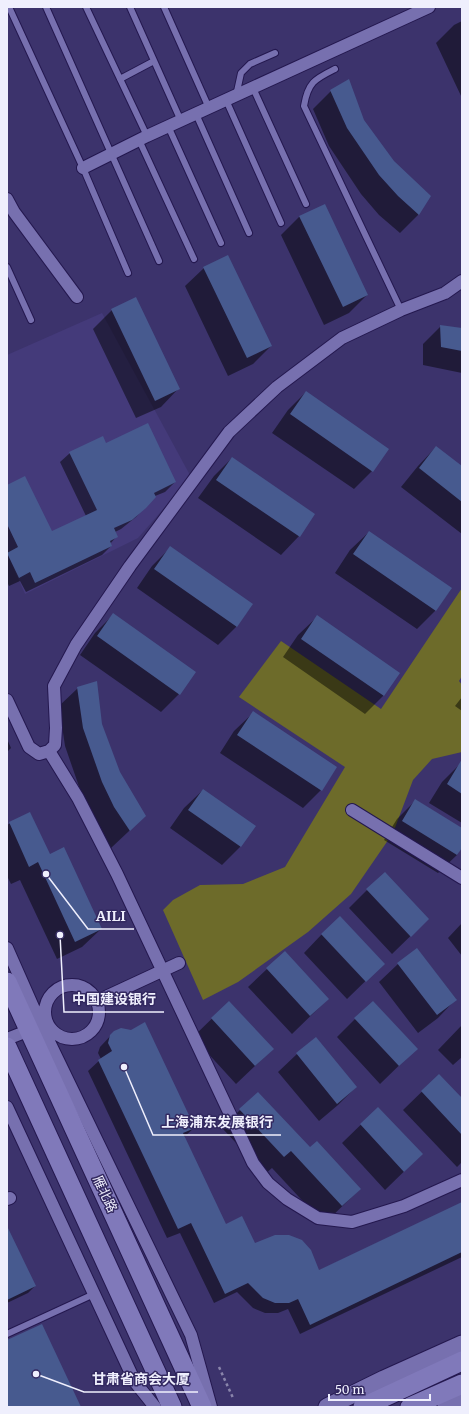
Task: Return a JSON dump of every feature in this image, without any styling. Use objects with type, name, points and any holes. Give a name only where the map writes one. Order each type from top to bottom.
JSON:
[{"type":"main road","name":"雁北路","points":[[7,982],[39,1026],[202,1407]]},
{"type":"main road","points":[[7,1047],[172,1407]]},
{"type":"main road","points":[[326,1407],[462,1344]]},
{"type":"main road","points":[[363,1407],[462,1361]]},
{"type":"main road","points":[[410,1407],[462,1384]]},
{"type":"main road","points":[[446,1407],[462,1400]]},
{"type":"street","points":[[83,168],[168,126],[429,7]]},
{"type":"street","points":[[7,199],[14,212],[77,297]]},
{"type":"street","points":[[7,700],[29,747],[39,754],[49,751],[55,745],[56,728],[54,686],[76,645],[130,566],[229,432],[277,388],[342,338],[401,310],[445,293],[462,281]]},
{"type":"street","points":[[49,751],[78,798],[117,874],[253,1163],[268,1183],[287,1199],[318,1218],[352,1222],[404,1206],[462,1180]]},
{"type":"street","points":[[352,810],[462,878]]},
{"type":"street","points":[[7,948],[39,1026],[191,1335],[211,1407]]},
{"type":"street","points":[[97,1001],[179,963]]},
{"type":"street","points":[[7,1039],[39,1026],[45,1013],[47,1002],[52,993],[61,987],[72,985],[82,987],[91,992],[97,1001],[100,1012],[98,1022],[92,1031],[84,1037],[73,1040],[63,1038],[54,1032],[39,1026]]},
{"type":"street","points":[[7,1107],[135,1382],[155,1407]]},
{"type":"lane","points":[[9,7],[83,168],[128,272]]},
{"type":"lane","points":[[46,7],[159,261]]},
{"type":"lane","points":[[86,7],[120,78],[143,138],[194,259]]},
{"type":"lane","points":[[130,7],[181,121]]},
{"type":"lane","points":[[164,7],[209,108]]},
{"type":"lane","points":[[275,53],[250,64],[241,73],[231,98],[281,223]]},
{"type":"lane","points":[[120,78],[154,61]]},
{"type":"lane","points":[[335,69],[316,79],[307,92],[304,106],[401,310]]},
{"type":"lane","points":[[253,88],[306,204]]},
{"type":"lane","points":[[196,114],[249,233]]},
{"type":"lane","points":[[168,126],[221,243]]},
{"type":"lane","points":[[7,267],[31,320]]},
{"type":"lane","points":[[7,1334],[94,1294]]},
{"type":"path","points":[[219,1368],[233,1398]]},
{"type":"shaded area","points":[[102,313],[191,477],[138,538],[25,594],[7,553],[7,355]]},
{"type":"shaded area","points":[[462,588],[462,676],[459,681],[462,685],[462,752],[432,759],[413,780],[393,833],[351,894],[308,932],[238,982],[203,1000],[163,910],[173,900],[200,885],[243,884],[285,867],[345,767],[239,697],[281,641],[381,709]]},
{"type":"building","points":[[349,79],[364,120],[394,161],[431,196],[419,215],[398,196],[379,175],[347,128],[330,90]]},
{"type":"building","points":[[325,204],[368,295],[343,307],[299,216]]},
{"type":"building","points":[[228,255],[272,346],[247,358],[203,267]]},
{"type":"building","points":[[136,297],[180,389],[155,401],[111,309]]},
{"type":"building","points":[[440,325],[462,328],[462,351],[441,347]]},
{"type":"building","points":[[306,391],[389,449],[373,472],[290,414]]},
{"type":"building","points":[[148,423],[176,482],[154,493],[156,497],[132,520],[114,528],[118,537],[110,541],[112,546],[35,583],[30,572],[19,578],[7,553],[18,547],[7,524],[7,485],[25,476],[52,531],[97,510],[69,452],[103,436],[106,443]]},
{"type":"building","points":[[436,446],[462,466],[462,502],[419,468]]},
{"type":"building","points":[[232,457],[315,514],[300,537],[216,480]]},
{"type":"building","points":[[369,531],[452,588],[436,611],[353,554]]},
{"type":"building","points":[[170,546],[253,604],[237,627],[154,569]]},
{"type":"building","points":[[113,613],[196,672],[180,695],[97,636]]},
{"type":"building","points":[[317,615],[400,673],[384,696],[301,639]]},
{"type":"building","points":[[97,681],[102,724],[120,772],[146,816],[130,831],[114,807],[102,782],[83,728],[77,687]]},
{"type":"building","points":[[253,711],[337,767],[322,791],[237,735]]},
{"type":"building","points":[[462,759],[462,794],[447,784]]},
{"type":"building","points":[[203,789],[256,826],[241,847],[188,810]]},
{"type":"building","points":[[415,799],[462,828],[462,848],[457,855],[402,821]]},
{"type":"building","points":[[30,812],[50,854],[64,847],[102,929],[75,942],[38,862],[29,867],[9,822]]},
{"type":"building","points":[[385,872],[429,919],[411,937],[366,889]]},
{"type":"building","points":[[340,916],[385,964],[366,982],[321,934]]},
{"type":"building","points":[[417,948],[457,1000],[437,1015],[397,963]]},
{"type":"building","points":[[285,951],[329,999],[310,1016],[266,968]]},
{"type":"building","points":[[229,1001],[274,1049],[255,1066],[211,1018]]},
{"type":"building","points":[[373,1001],[418,1049],[399,1066],[354,1018]]},
{"type":"building","points":[[145,1022],[195,1128],[183,1133],[226,1224],[242,1216],[255,1243],[275,1235],[289,1235],[302,1240],[311,1250],[319,1270],[462,1202],[462,1252],[310,1325],[298,1299],[289,1303],[275,1303],[263,1298],[248,1283],[225,1294],[191,1223],[178,1229],[98,1060],[112,1051],[108,1043],[110,1035],[114,1031],[121,1028],[131,1030]]},
{"type":"building","points":[[316,1037],[357,1087],[337,1104],[296,1053]]},
{"type":"building","points":[[439,1074],[462,1098],[462,1135],[421,1091]]},
{"type":"building","points":[[258,1092],[310,1147],[317,1141],[361,1189],[342,1206],[291,1151],[284,1157],[239,1109]]},
{"type":"building","points":[[378,1107],[423,1154],[404,1172],[360,1124]]},
{"type":"building","points":[[7,1226],[36,1286],[7,1300]]},
{"type":"building","points":[[42,1324],[81,1407],[7,1407],[7,1340]]},
{"type":"place","name":"AILI","points":[[46,874]]},
{"type":"place","name":"中国建设银行","points":[[60,935]]},
{"type":"place","name":"上海浦东发展银行","points":[[124,1067]]},
{"type":"place","name":"甘肃省商会大厦","points":[[36,1374]]}]
